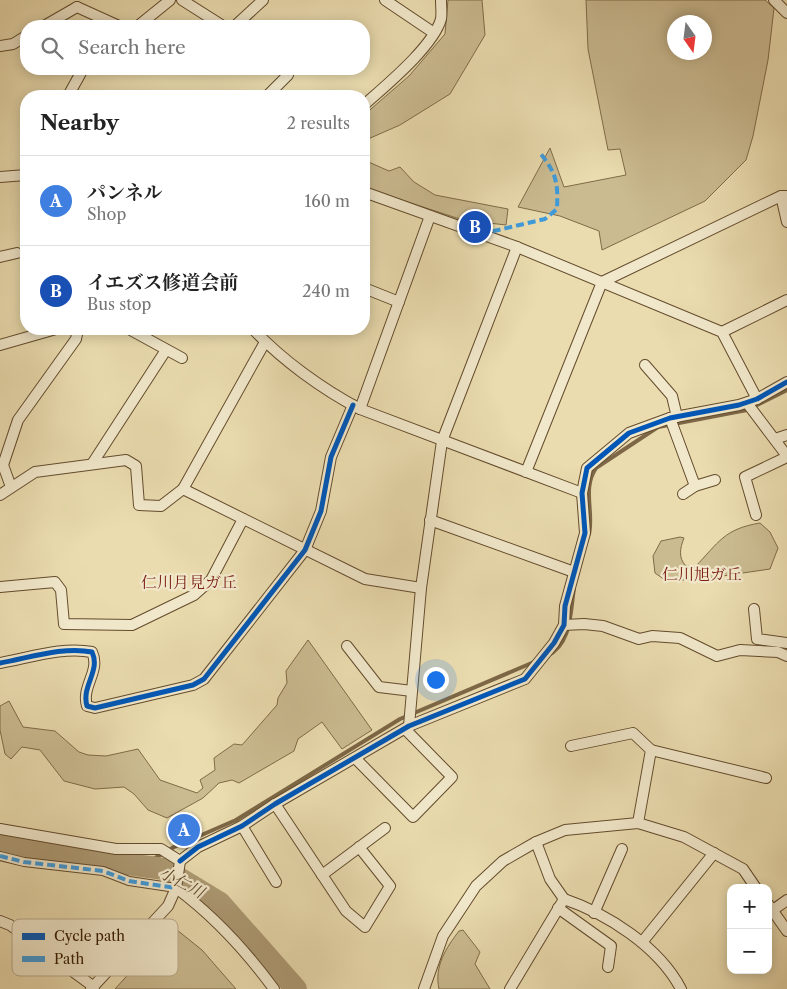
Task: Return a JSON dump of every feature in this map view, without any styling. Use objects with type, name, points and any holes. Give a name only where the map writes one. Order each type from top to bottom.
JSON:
[{"type":"street","points":[[145,20],[170,0]]},
{"type":"street","points":[[182,0],[213,20]]},
{"type":"street","points":[[242,20],[263,0]]},
{"type":"street","points":[[385,0],[434,34]]},
{"type":"street","points":[[370,100],[398,75],[434,34],[441,18],[441,0]]},
{"type":"street","points":[[774,0],[787,13]]},
{"type":"street","points":[[53,20],[77,3],[108,20]]},
{"type":"street","points":[[0,46],[12,44],[20,39]]},
{"type":"street","points":[[71,90],[80,75]]},
{"type":"street","points":[[273,90],[288,75]]},
{"type":"street","points":[[0,177],[20,175]]},
{"type":"street","points":[[370,194],[517,247],[722,332],[757,399]]},
{"type":"street","points":[[526,472],[602,282],[784,196],[787,222]]},
{"type":"street","points":[[0,663],[52,653],[82,650],[92,652],[96,659],[95,667],[87,686],[85,699],[87,706],[95,708],[192,684],[204,679],[305,550],[321,511],[331,457],[357,407],[399,302],[430,216]]},
{"type":"street","points":[[355,758],[413,817],[452,777],[408,726],[421,588],[442,441],[517,247]]},
{"type":"street","points":[[0,257],[17,253]]},
{"type":"street","points":[[370,290],[399,302]]},
{"type":"street","points":[[722,332],[787,300]]},
{"type":"street","points":[[0,345],[35,335]]},
{"type":"street","points":[[11,487],[3,466],[18,420],[76,339],[77,335]]},
{"type":"street","points":[[140,335],[182,358]]},
{"type":"street","points":[[259,335],[334,395],[357,407],[582,493]]},
{"type":"street","points":[[0,495],[35,472],[126,460],[136,466],[139,505],[161,506],[183,489],[265,342]]},
{"type":"street","points":[[92,464],[166,350]]},
{"type":"street","points":[[645,365],[672,396],[675,431],[695,486]]},
{"type":"street","points":[[178,861],[198,847],[242,826],[275,804],[408,726],[525,679],[550,648],[564,625],[565,606],[585,534],[582,493],[587,468],[629,433],[673,418],[747,403],[787,382]]},
{"type":"street","points":[[747,403],[787,456],[745,478],[756,515]]},
{"type":"street","points":[[775,440],[787,435]]},
{"type":"street","points":[[683,494],[695,486],[715,480]]},
{"type":"street","points":[[183,489],[365,579],[421,588]]},
{"type":"street","points":[[0,587],[55,582],[61,590],[64,624],[132,625],[194,595],[211,580],[243,519]]},
{"type":"street","points":[[430,520],[574,572]]},
{"type":"street","points":[[754,609],[757,639],[787,643]]},
{"type":"street","points":[[564,625],[603,626],[640,639],[652,636],[680,638],[717,656],[740,650],[778,652],[787,656]]},
{"type":"street","points":[[346,646],[379,687],[412,691]]},
{"type":"street","points":[[571,746],[633,733],[650,750],[766,778]]},
{"type":"street","points":[[638,822],[650,750]]},
{"type":"street","points":[[275,804],[346,910],[365,927],[390,886],[359,847]]},
{"type":"street","points":[[426,989],[444,936],[476,886],[503,861],[536,842],[565,830],[638,822],[684,837],[743,870],[753,884]]},
{"type":"street","points":[[242,826],[276,882]]},
{"type":"street","points":[[322,875],[385,828]]},
{"type":"street","points":[[0,829],[116,849],[160,849],[178,861]]},
{"type":"street","points":[[536,842],[561,904],[611,946],[608,967]]},
{"type":"street","points":[[594,913],[622,849]]},
{"type":"street","points":[[643,941],[714,854]]},
{"type":"street","points":[[0,856],[24,862],[103,871],[129,881],[177,886],[199,905],[247,955],[274,989]]},
{"type":"street","points":[[156,919],[168,906],[177,886],[178,861]]},
{"type":"street","points":[[772,907],[787,900]]},
{"type":"street","points":[[561,904],[580,905],[643,941],[681,989]]},
{"type":"street","points":[[510,989],[561,904]]},
{"type":"street","points":[[772,908],[787,931]]},
{"type":"street","points":[[0,921],[12,927]]},
{"type":"street","points":[[76,976],[92,988],[103,976]]},
{"type":"shaded area","points":[[448,0],[482,0],[485,35],[450,94],[400,125],[370,138],[370,110],[409,76],[445,34]]},
{"type":"shaded area","points":[[586,0],[765,0],[774,8],[768,60],[753,136],[746,160],[705,201],[602,250],[599,231],[560,216],[518,207],[550,148],[564,187],[626,175],[620,149],[608,150],[588,49]]},
{"type":"shaded area","points":[[370,163],[389,171],[400,167],[414,182],[435,195],[508,209],[506,225],[463,220],[370,190]]},
{"type":"shaded area","points":[[760,523],[770,532],[778,548],[770,569],[695,580],[665,580],[655,573],[653,556],[661,541],[680,537],[684,538],[681,549],[683,563],[686,566],[695,567],[730,533]]},
{"type":"shaded area","points":[[308,640],[372,730],[342,749],[322,722],[298,739],[294,751],[239,783],[232,780],[219,783],[203,798],[167,818],[148,810],[134,794],[124,787],[95,789],[64,781],[40,750],[22,747],[11,759],[5,754],[0,730],[0,706],[9,701],[23,727],[55,731],[79,752],[88,755],[106,756],[138,749],[160,780],[197,793],[203,788],[200,780],[215,770],[214,758],[234,744],[242,745],[277,705],[278,698],[287,683],[286,671]]},
{"type":"shaded area","points":[[463,930],[480,952],[475,964],[490,989],[439,989],[438,973],[442,958],[459,931]]},
{"type":"shaded area","points":[[178,931],[202,950],[236,989],[115,989],[127,976],[178,976]]},
{"type":"waterway","points":[[589,534],[589,492],[592,476],[596,468],[658,427],[747,410],[787,390]]},
{"type":"waterway","points":[[547,656],[555,651],[565,636],[574,589]]},
{"type":"waterway","points":[[143,865],[174,847],[236,820],[400,719],[534,662]]},
{"type":"waterway","name":"小仁川","points":[[0,841],[33,851],[164,869],[220,903],[296,989]]},
{"type":"marked path","points":[[481,234],[545,219],[557,209],[557,185],[550,167],[540,153]]},
{"type":"marked path","points":[[0,856],[24,862],[103,871],[129,881],[176,888]]},
{"type":"cycle path","points":[[180,861],[198,847],[242,826],[275,804],[409,726],[525,679],[554,643],[564,625],[565,606],[585,533],[582,493],[587,468],[629,433],[670,418],[739,405],[757,399],[787,382]]},
{"type":"cycle path","points":[[0,663],[69,650],[92,652],[94,666],[86,699],[87,706],[95,708],[193,685],[204,679],[305,550],[321,511],[331,457],[353,405]]},
{"type":"place","name":"イエズス修道会前","points":[[475,227]]},
{"type":"place","name":"パンネル","points":[[184,830]]},
{"type":"district","name":"仁川旭ガ丘","points":[[702,574]]},
{"type":"district","name":"仁川月見ガ丘","points":[[189,582]]}]
